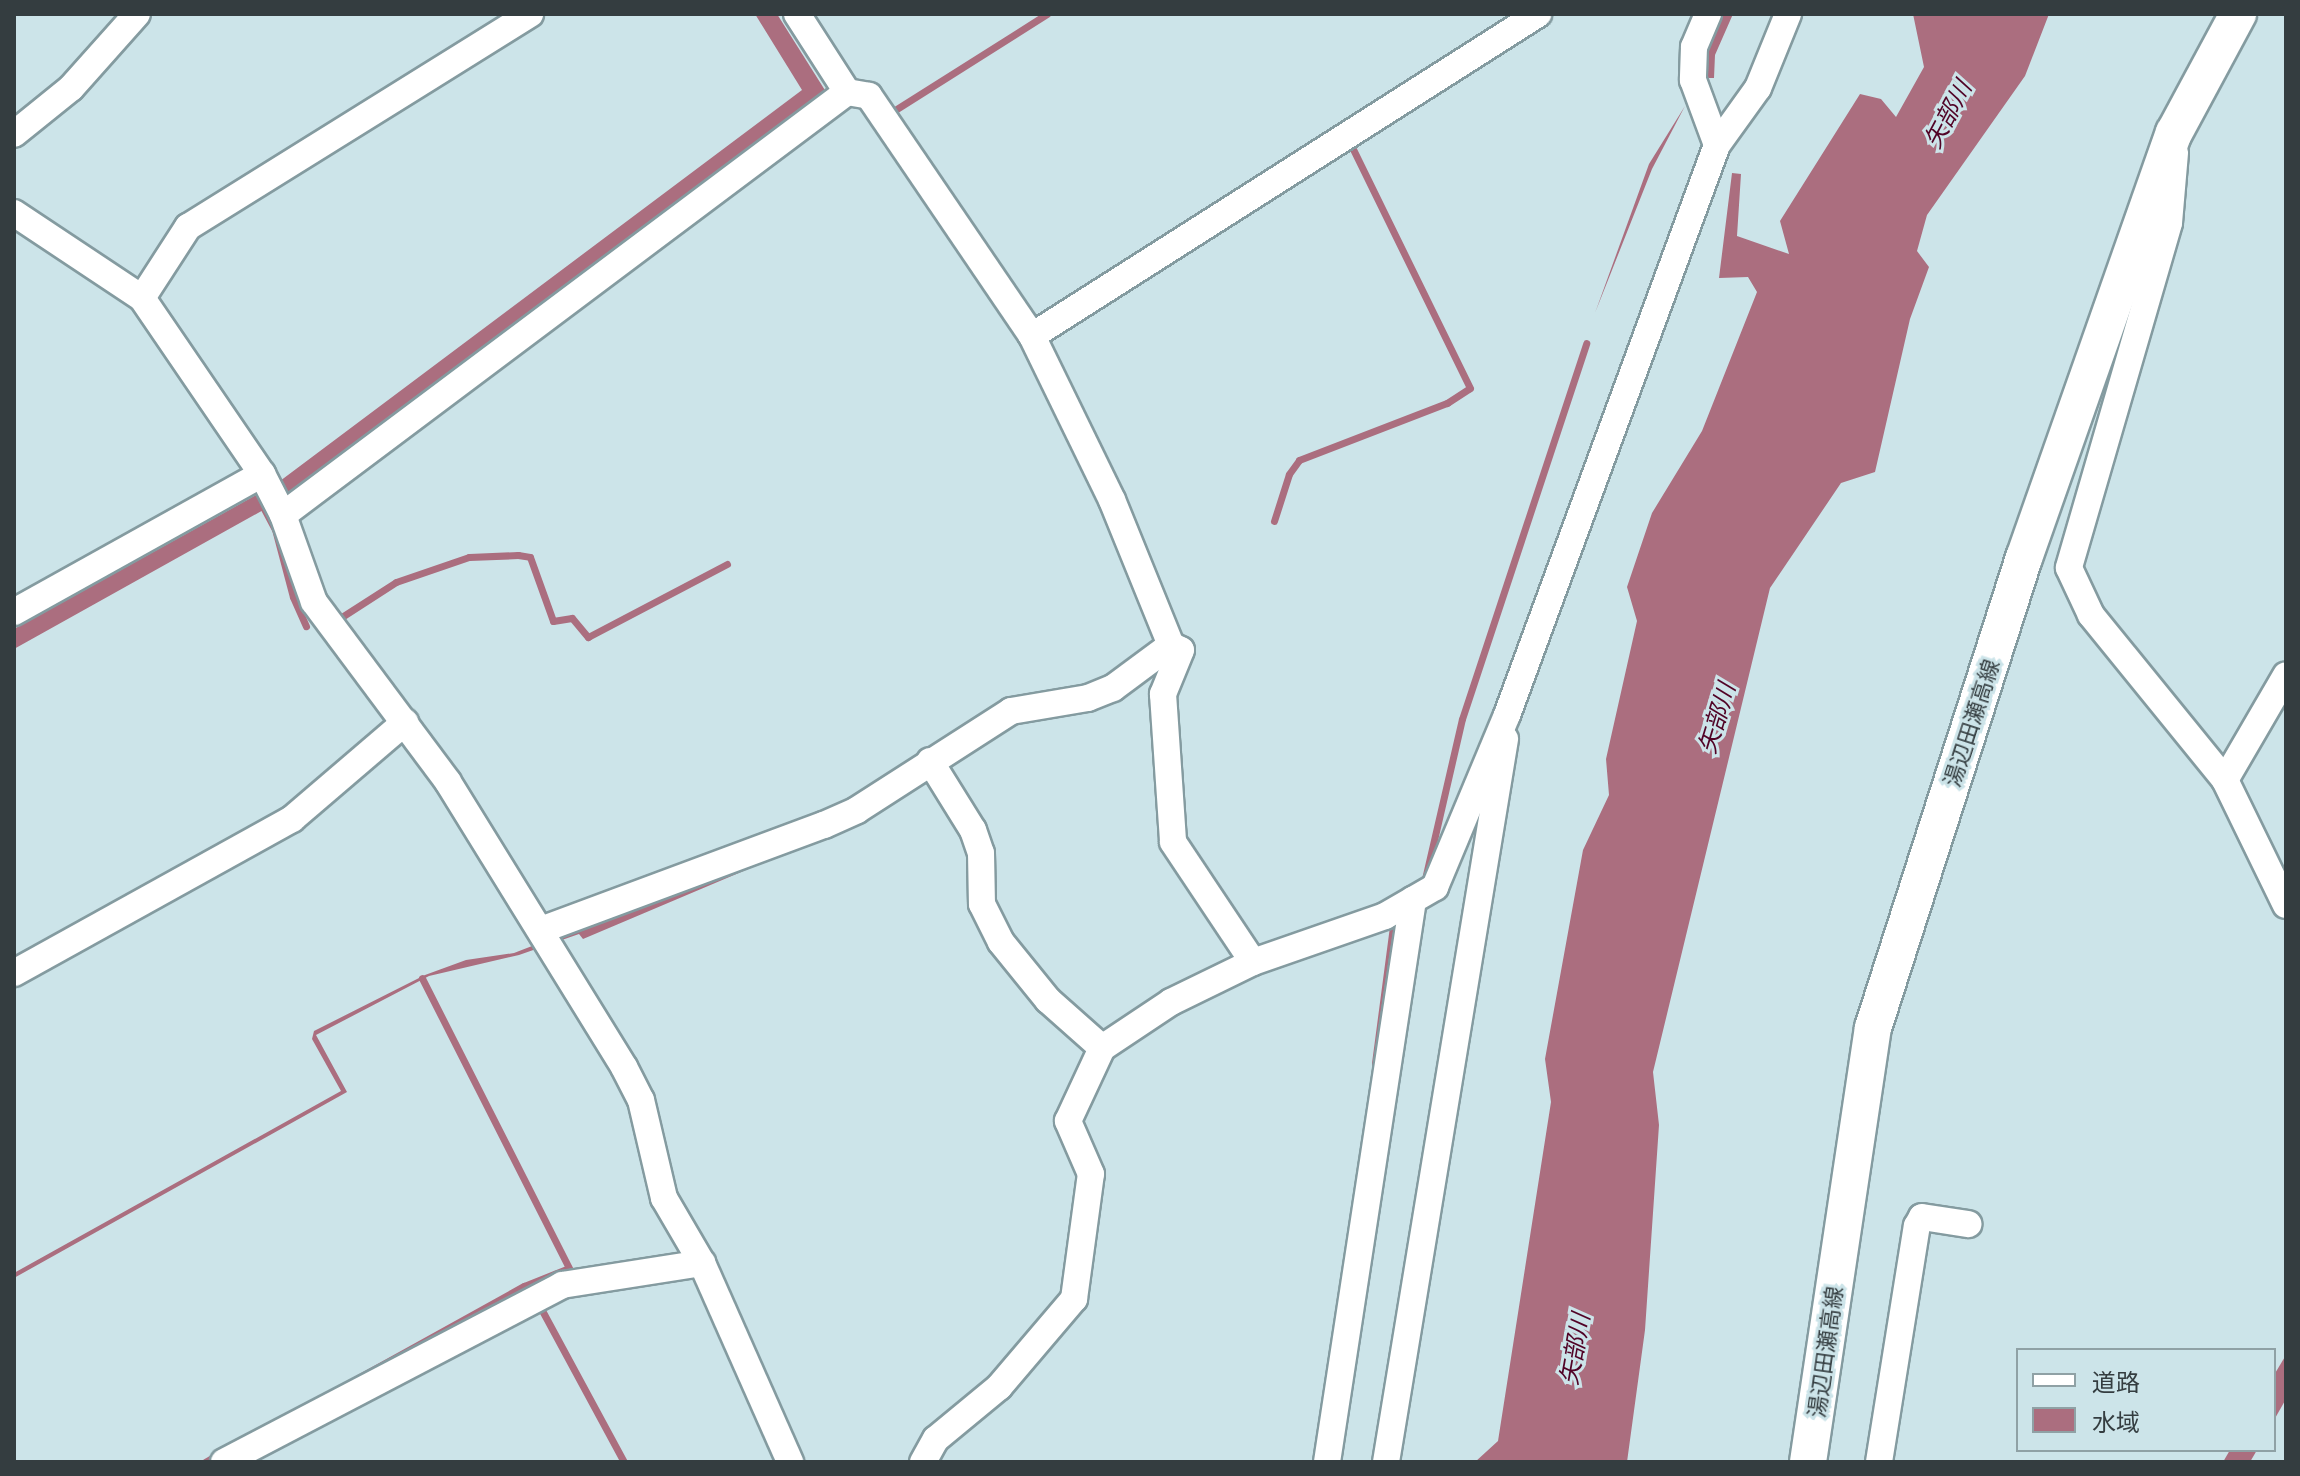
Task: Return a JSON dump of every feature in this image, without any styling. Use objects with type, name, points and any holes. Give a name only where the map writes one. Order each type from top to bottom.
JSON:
[{"type":"main road","name":"湯辺田瀬高線","points":[[1808,1462],[1873,1028],[2024,558],[2174,133],[2238,14]]},
{"type":"street","points":[[14,134],[71,88],[137,14]]},
{"type":"street","points":[[142,298],[188,227],[530,14]]},
{"type":"street","points":[[797,14],[847,92],[869,96],[1032,336],[1112,500],[1171,645],[1181,650],[1163,694],[1173,842],[1253,962]]},
{"type":"street","points":[[1032,336],[1538,14]]},
{"type":"street","points":[[1708,14],[1694,47],[1693,80],[1717,145]]},
{"type":"street","points":[[923,1462],[936,1439],[999,1387],[1074,1299],[1091,1174],[1068,1121],[1102,1048],[1171,1002],[1253,962],[1385,916],[1435,887],[1507,715],[1717,145],[1758,88],[1788,14]]},
{"type":"street","points":[[283,515],[847,92]]},
{"type":"street","points":[[2174,133],[2169,223],[2069,568],[2091,615],[2225,780],[2286,905]]},
{"type":"street","points":[[14,213],[142,298],[262,474],[283,515],[314,602],[405,722],[541,930],[641,1100],[657,1179],[702,1263],[790,1462]]},
{"type":"street","points":[[14,612],[262,474]]},
{"type":"street","points":[[541,930],[824,825],[857,810],[1011,711],[1113,688],[1171,645]]},
{"type":"street","points":[[2225,780],[2286,675]]},
{"type":"street","points":[[1386,1462],[1501,786],[1507,715]]},
{"type":"street","points":[[14,973],[292,819],[405,722]]},
{"type":"street","points":[[930,761],[973,830],[981,853],[982,904],[1001,942],[1048,1000],[1102,1048]]},
{"type":"street","points":[[1327,1462],[1413,900]]},
{"type":"street","points":[[1879,1462],[1917,1226],[1922,1217],[1968,1224]]},
{"type":"street","points":[[224,1462],[562,1285],[702,1263]]},
{"type":"water","points":[[755,14],[777,14],[828,95],[292,494],[14,649],[14,629],[276,484],[802,90]]},
{"type":"water","points":[[1723,14],[1733,14],[1715,55],[1714,78],[1705,78],[1704,58]]},
{"type":"water","name":"矢部川","points":[[1913,14],[2049,14],[2025,76],[1927,215],[1917,251],[1929,267],[1910,319],[1875,472],[1841,483],[1770,588],[1653,1072],[1659,1125],[1645,1330],[1627,1462],[1475,1462],[1498,1441],[1551,1102],[1545,1059],[1583,850],[1609,795],[1606,759],[1637,621],[1627,587],[1652,513],[1702,431],[1757,292],[1748,277],[1719,278],[1732,173],[1741,174],[1737,236],[1789,254],[1780,221],[1860,94],[1881,99],[1896,117],[1924,67]]},
{"type":"water","points":[[1685,106],[1652,169],[1595,313],[1649,164]]},
{"type":"water","points":[[757,859],[760,864],[583,939],[579,934],[519,955],[429,976],[316,1035],[347,1092],[14,1278],[14,1273],[341,1091],[312,1039],[314,1031],[425,975],[466,960],[514,953]]},
{"type":"water","points":[[2286,1355],[2286,1399],[2276,1416],[2276,1372]]},
{"type":"water","points":[[2229,1452],[2256,1452],[2250,1462],[2223,1462]]},
{"type":"waterway","points":[[895,110],[1047,14]]},
{"type":"waterway","points":[[1274,521],[1289,474],[1299,460],[1447,403],[1470,388],[1352,147]]},
{"type":"waterway","points":[[1425,879],[1462,719],[1586,343]]},
{"type":"waterway","points":[[262,505],[275,529],[293,597],[306,626]]},
{"type":"waterway","points":[[337,620],[396,582],[469,557],[518,555],[530,557],[553,621],[572,618],[588,637],[727,564]]},
{"type":"waterway","points":[[1375,1063],[1393,927]]},
{"type":"waterway","points":[[356,1379],[524,1286],[569,1268],[422,978]]},
{"type":"waterway","points":[[538,1303],[624,1462]]},
{"type":"waterway","points":[[205,1462],[219,1454]]}]
